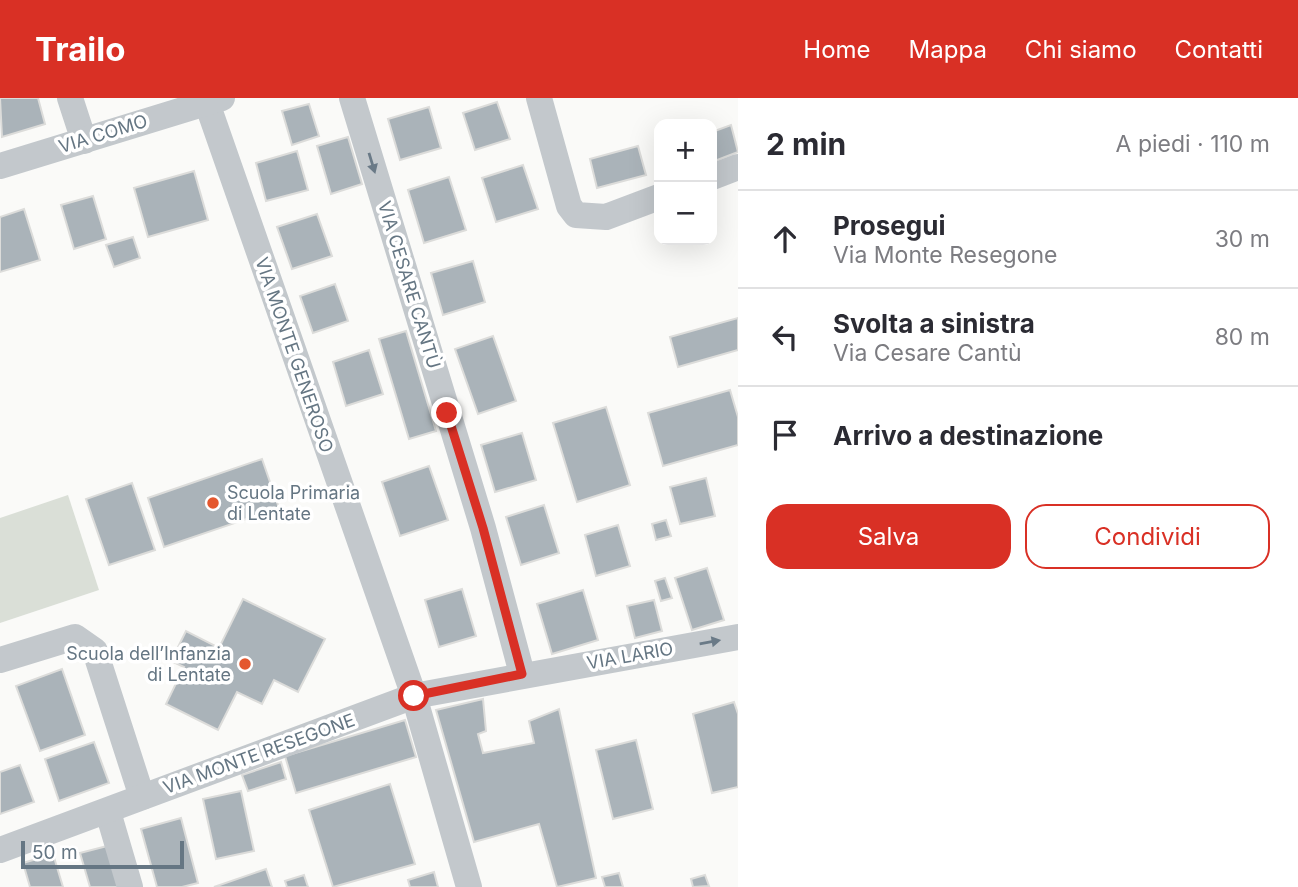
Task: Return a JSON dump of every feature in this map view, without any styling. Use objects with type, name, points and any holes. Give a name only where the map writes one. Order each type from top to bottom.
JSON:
[{"type":"street","points":[[70,98],[83,141]]},
{"type":"street","name":"VIA CESARE CANTÙ","points":[[352,98],[483,528],[522,674]]},
{"type":"street","points":[[538,98],[569,206],[576,215],[606,217],[654,199]]},
{"type":"street","name":"VIA COMO","points":[[0,166],[214,100]]},
{"type":"street","name":"VIA MONTE GENEROSO","points":[[214,100],[414,696],[469,887]]},
{"type":"street","points":[[717,175],[738,167]]},
{"type":"street","points":[[0,660],[75,637],[95,652],[142,797]]},
{"type":"street","name":"VIA LARIO","points":[[522,674],[738,637]]},
{"type":"street","name":"VIA MONTE RESEGONE","points":[[0,850],[414,696],[522,674]]},
{"type":"street","points":[[108,812],[130,887]]},
{"type":"shaded area","points":[[68,495],[99,590],[0,623],[0,518]]},
{"type":"building","points":[[0,98],[38,98],[45,124],[2,137]]},
{"type":"building","points":[[497,102],[510,139],[475,150],[463,113]]},
{"type":"building","points":[[309,104],[319,136],[292,145],[282,111]]},
{"type":"building","points":[[429,107],[441,148],[400,160],[388,119]]},
{"type":"building","points":[[731,125],[738,152],[717,160],[717,130]]},
{"type":"building","points":[[348,137],[362,184],[331,194],[317,146]]},
{"type":"building","points":[[638,146],[646,175],[597,188],[590,159]]},
{"type":"building","points":[[297,151],[308,190],[266,201],[256,163]]},
{"type":"building","points":[[523,165],[538,209],[496,222],[482,178]]},
{"type":"building","points":[[194,171],[208,220],[148,237],[134,188]]},
{"type":"building","points":[[449,177],[466,230],[424,243],[408,190]]},
{"type":"building","points":[[93,196],[106,239],[74,249],[61,205]]},
{"type":"building","points":[[24,209],[40,260],[0,272],[0,217]]},
{"type":"building","points":[[317,214],[332,256],[292,269],[277,227]]},
{"type":"building","points":[[133,237],[140,258],[114,267],[106,245]]},
{"type":"building","points":[[473,261],[485,302],[443,315],[431,273]]},
{"type":"building","points":[[335,284],[348,321],[313,333],[300,296]]},
{"type":"building","points":[[738,318],[738,350],[678,367],[670,337]]},
{"type":"building","points":[[406,331],[436,431],[409,439],[379,339]]},
{"type":"building","points":[[493,336],[516,401],[478,414],[455,349]]},
{"type":"building","points":[[369,350],[383,394],[346,406],[333,362]]},
{"type":"building","points":[[730,390],[738,417],[738,445],[663,466],[648,413]]},
{"type":"building","points":[[606,407],[630,485],[577,502],[553,423]]},
{"type":"building","points":[[522,433],[536,480],[495,492],[481,445]]},
{"type":"building","name":"Scuola Primaria di Lentate","points":[[262,459],[279,508],[164,547],[148,498]]},
{"type":"building","points":[[429,466],[448,520],[400,536],[382,482]]},
{"type":"building","points":[[706,478],[715,516],[680,524],[670,487]]},
{"type":"building","points":[[132,483],[155,550],[109,565],[86,499]]},
{"type":"building","points":[[544,505],[559,553],[521,565],[506,517]]},
{"type":"building","points":[[666,520],[671,536],[656,540],[652,524]]},
{"type":"building","points":[[618,525],[630,566],[596,576],[585,535]]},
{"type":"building","points":[[707,568],[724,620],[692,630],[675,578]]},
{"type":"building","points":[[665,578],[672,598],[661,601],[655,581]]},
{"type":"building","points":[[462,589],[476,636],[439,647],[425,600]]},
{"type":"building","points":[[583,590],[598,640],[552,654],[537,604]]},
{"type":"building","name":"Scuola dell’Infanzia di Lentate","points":[[243,599],[325,639],[298,692],[274,680],[262,704],[237,692],[218,730],[166,704],[184,667],[171,661],[186,631],[219,648]]},
{"type":"building","points":[[654,600],[662,631],[635,638],[627,606]]},
{"type":"building","points":[[62,669],[85,735],[40,751],[16,686]]},
{"type":"building","points":[[483,699],[486,731],[478,734],[483,753],[534,743],[529,721],[559,709],[596,878],[557,887],[539,824],[474,842],[436,710]]},
{"type":"building","points":[[734,702],[738,714],[738,787],[712,793],[693,714]]},
{"type":"building","points":[[405,720],[416,757],[296,793],[285,756]]},
{"type":"building","points":[[636,740],[653,809],[613,819],[596,750]]},
{"type":"building","points":[[94,742],[109,783],[59,801],[45,759]]},
{"type":"building","points":[[281,762],[286,779],[248,791],[242,775]]},
{"type":"building","points":[[20,765],[34,802],[0,814],[0,772]]},
{"type":"building","points":[[390,784],[415,864],[333,887],[309,810]]},
{"type":"building","points":[[241,791],[254,851],[216,859],[203,799]]},
{"type":"building","points":[[181,818],[198,883],[182,887],[157,887],[141,829]]},
{"type":"building","points":[[111,845],[123,887],[90,887],[80,853]]},
{"type":"building","points":[[53,854],[63,887],[30,887],[23,863]]},
{"type":"building","points":[[266,869],[272,887],[214,887]]},
{"type":"building","points":[[434,872],[438,887],[410,887],[408,880]]},
{"type":"building","points":[[619,873],[623,887],[605,887],[602,877]]},
{"type":"building","points":[[304,875],[308,887],[287,887],[285,881]]},
{"type":"building","points":[[705,875],[709,886],[693,887],[691,879]]},
{"type":"place","name":"Scuola Primaria di Lentate","points":[[213,503]]},
{"type":"place","name":"Scuola dell’Infanzia di Lentate","points":[[245,664]]},
{"type":"route","points":[[414,696],[522,674],[483,528],[447,413]]}]
